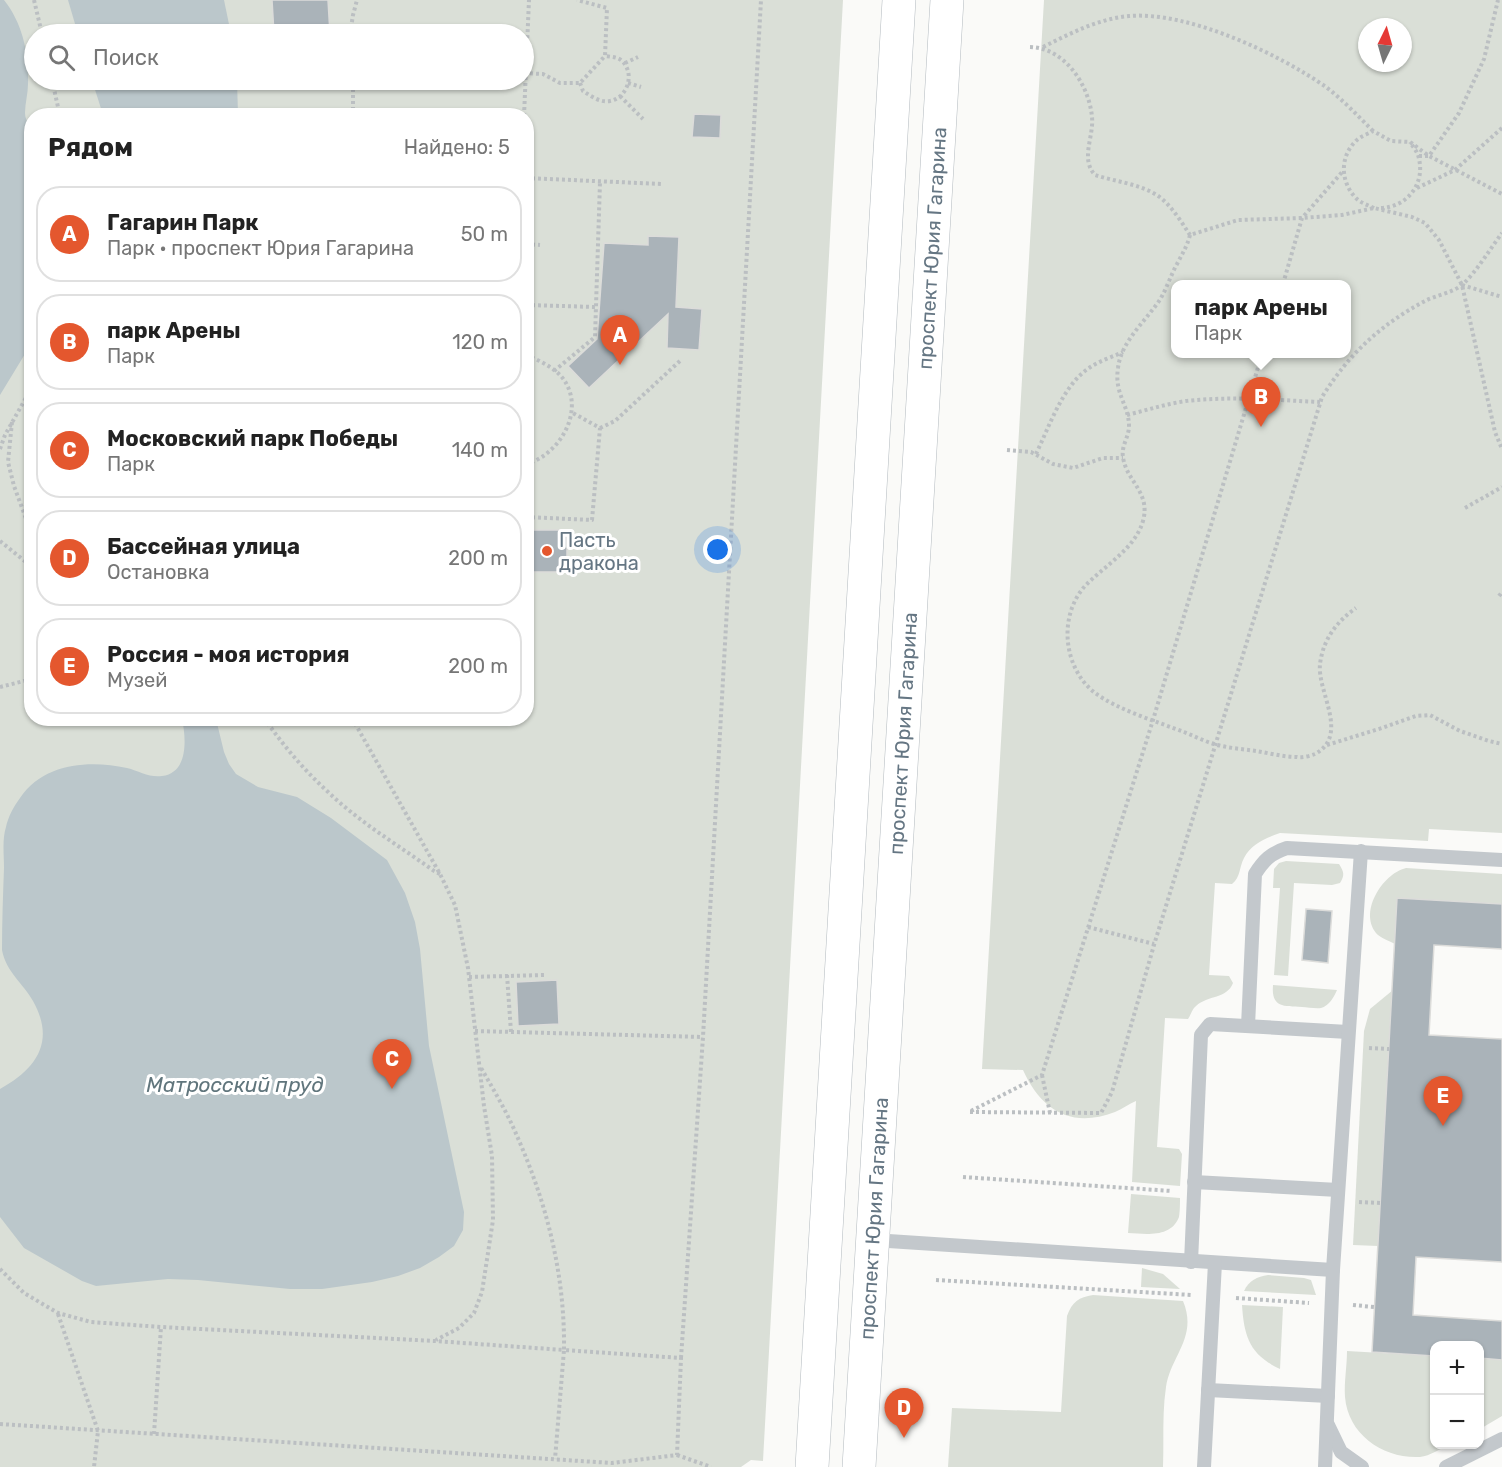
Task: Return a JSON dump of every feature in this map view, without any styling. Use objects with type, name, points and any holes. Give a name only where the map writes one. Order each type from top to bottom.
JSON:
[{"type":"main road","points":[[812,1467],[899,0]]},
{"type":"main road","name":"проспект Юрия Гагарина","points":[[859,1467],[947,0]]},
{"type":"lane","points":[[1248,1026],[1255,874],[1263,861],[1273,852],[1287,848],[1502,860]]},
{"type":"lane","points":[[1325,1467],[1331,1304],[1361,851]]},
{"type":"lane","points":[[1191,1262],[1201,1035],[1210,1024],[1348,1032]]},
{"type":"lane","points":[[1194,1187],[1338,1190]]},
{"type":"lane","points":[[873,1240],[1333,1270]]},
{"type":"lane","points":[[1204,1467],[1215,1263]]},
{"type":"lane","points":[[1208,1390],[1328,1396]]},
{"type":"lane","points":[[1327,1423],[1341,1452],[1362,1467]]},
{"type":"lane","points":[[1446,1467],[1502,1438]]},
{"type":"path","points":[[34,0],[40,24]]},
{"type":"path","points":[[352,24],[357,0]]},
{"type":"path","points":[[528,24],[529,0]]},
{"type":"path","points":[[534,74],[543,74],[560,83],[580,83],[605,56],[607,8],[577,0]]},
{"type":"path","points":[[677,1455],[761,0]]},
{"type":"path","points":[[1429,156],[1459,113],[1484,59],[1498,0]]},
{"type":"path","points":[[1496,10],[1502,11]]},
{"type":"path","points":[[1030,47],[1043,47],[1074,31],[1128,16],[1152,16],[1179,20],[1237,40],[1283,62],[1327,88],[1373,131],[1391,141],[1410,142],[1429,156],[1502,194]]},
{"type":"path","points":[[1043,47],[1066,61],[1088,95],[1092,117],[1092,134],[1087,159],[1089,169],[1095,175],[1148,190],[1162,199],[1177,215],[1190,235],[1187,248],[1177,263],[1161,297],[1119,361],[1118,392],[1127,415],[1129,429],[1122,448],[1123,458],[1144,500],[1145,511],[1142,523],[1130,544],[1077,596],[1071,608],[1067,644],[1077,670],[1095,693],[1130,711],[1216,745],[1299,758],[1314,754],[1326,745],[1416,716],[1430,715],[1460,730],[1502,744]]},
{"type":"path","points":[[580,83],[583,91],[601,100],[610,101],[620,96],[628,83],[629,75],[625,63],[618,58],[605,56]]},
{"type":"path","points":[[625,63],[638,57]]},
{"type":"path","points":[[628,83],[641,87]]},
{"type":"path","points":[[54,90],[58,108]]},
{"type":"path","points":[[352,108],[353,90]]},
{"type":"path","points":[[524,108],[525,90]]},
{"type":"path","points":[[620,96],[643,119]]},
{"type":"path","points":[[1416,188],[1455,170],[1502,128]]},
{"type":"path","points":[[1373,131],[1357,139],[1346,153],[1343,171],[1347,188],[1358,200],[1374,208],[1412,217],[1425,223],[1439,240],[1461,285],[1495,432],[1502,449]]},
{"type":"path","points":[[1190,235],[1238,220],[1302,218],[1374,208],[1390,208],[1405,201],[1416,188],[1421,172],[1419,156],[1410,142]]},
{"type":"path","points":[[1419,156],[1429,156]]},
{"type":"path","points":[[1284,280],[1302,218],[1343,171]]},
{"type":"path","points":[[534,178],[662,184]]},
{"type":"path","points":[[554,370],[595,337],[600,182]]},
{"type":"path","points":[[1351,357],[1380,330],[1426,300],[1461,285],[1502,233]]},
{"type":"path","points":[[534,245],[540,245]]},
{"type":"path","points":[[1461,285],[1502,297]]},
{"type":"path","points":[[534,305],[596,307]]},
{"type":"path","points":[[1036,454],[1069,389],[1088,368],[1123,352]]},
{"type":"path","points":[[534,358],[554,370],[568,386],[571,397],[571,412],[564,434],[557,444],[534,460]]},
{"type":"path","points":[[1050,1113],[1042,1075],[1153,720],[1261,358]]},
{"type":"path","points":[[1042,1075],[970,1112],[1101,1113],[1112,1092],[1154,945],[1320,402],[1338,372],[1350,358]]},
{"type":"path","points":[[600,428],[615,420],[682,359]]},
{"type":"path","points":[[1127,415],[1185,401],[1249,398],[1320,402]]},
{"type":"path","points":[[0,449],[24,401]]},
{"type":"path","points":[[571,412],[600,428]]},
{"type":"path","points":[[12,422],[8,462],[24,513]]},
{"type":"path","points":[[534,517],[592,520],[600,428]]},
{"type":"path","points":[[1007,450],[1032,452],[1053,464],[1073,468],[1103,458],[1123,458]]},
{"type":"path","points":[[1465,508],[1502,487]]},
{"type":"path","points":[[0,541],[24,560]]},
{"type":"path","points":[[1326,745],[1332,718],[1320,680],[1323,649],[1330,633],[1341,618],[1356,608]]},
{"type":"path","points":[[0,687],[24,682]]},
{"type":"path","points":[[270,726],[284,746],[328,793],[356,816],[440,874]]},
{"type":"path","points":[[357,726],[440,874],[455,905],[470,977],[483,1106],[492,1156],[493,1220],[488,1263],[482,1292],[474,1312],[459,1329],[435,1341]]},
{"type":"path","points":[[1088,927],[1154,945]]},
{"type":"path","points":[[507,975],[511,1032]]},
{"type":"path","points":[[470,977],[546,975]]},
{"type":"path","points":[[510,1018],[518,1017]]},
{"type":"path","points":[[475,1031],[702,1036]]},
{"type":"path","points":[[480,1066],[517,1135],[551,1232],[557,1262],[565,1327],[555,1459]]},
{"type":"path","points":[[963,1177],[1194,1187]]},
{"type":"path","points":[[0,1269],[24,1293],[58,1313],[91,1322],[435,1341],[681,1358]]},
{"type":"path","points":[[936,1280],[1374,1306]]},
{"type":"path","points":[[58,1313],[98,1431],[94,1467]]},
{"type":"path","points":[[154,1434],[161,1327]]},
{"type":"path","points":[[0,1424],[555,1459],[612,1465],[677,1455],[711,1467]]},
{"type":"shaded area","points":[[0,0],[843,0],[763,1461],[751,1460],[741,1467],[0,1467]]},
{"type":"shaded area","points":[[1044,0],[1502,0],[1502,833],[1429,829],[1428,841],[1280,833],[1264,839],[1247,853],[1237,878],[1232,884],[1215,883],[1209,975],[1229,976],[1233,983],[1226,992],[1196,1006],[1188,1019],[1165,1018],[1157,1147],[1179,1149],[1182,1154],[1180,1186],[1132,1182],[1136,1101],[1099,1117],[1071,1117],[1048,1105],[1030,1084],[1023,1070],[982,1069]]},
{"type":"shaded area","points":[[1286,861],[1339,864],[1343,874],[1340,883],[1332,885],[1294,883],[1288,976],[1274,975],[1280,888],[1273,888],[1274,869],[1279,863]]},
{"type":"shaded area","points":[[1406,868],[1502,874],[1502,904],[1397,898],[1395,944],[1378,935],[1372,926],[1371,906],[1381,886],[1397,872]]},
{"type":"shaded area","points":[[1273,985],[1337,990],[1324,1007],[1290,1006],[1277,1002],[1274,998]]},
{"type":"shaded area","points":[[1393,990],[1378,1246],[1353,1245],[1364,1031],[1370,1009]]},
{"type":"shaded area","points":[[1131,1194],[1180,1198],[1179,1217],[1175,1224],[1164,1232],[1128,1233]]},
{"type":"shaded area","points":[[1142,1268],[1163,1274],[1180,1289],[1141,1287]]},
{"type":"shaded area","points":[[1268,1275],[1311,1280],[1316,1295],[1244,1291],[1254,1280]]},
{"type":"shaded area","points":[[1093,1295],[1183,1301],[1187,1314],[1186,1336],[1166,1387],[1163,1467],[948,1467],[952,1408],[1061,1412],[1067,1316],[1077,1301]]},
{"type":"shaded area","points":[[1242,1305],[1283,1307],[1280,1369],[1262,1358],[1250,1344]]},
{"type":"shaded area","points":[[1347,1351],[1430,1356],[1430,1449],[1442,1449],[1420,1457],[1407,1457],[1381,1449],[1370,1442],[1353,1423],[1348,1411],[1345,1391]]},
{"type":"shaded area","points":[[1484,1358],[1502,1360],[1502,1416],[1484,1427]]},
{"type":"water","points":[[0,0],[4,0],[16,19],[24,40],[24,90],[28,90],[24,108],[24,356],[0,395]]},
{"type":"water","points":[[68,0],[224,0],[229,24],[75,24]]},
{"type":"water","points":[[95,90],[237,90],[238,108],[101,108]]},
{"type":"water","name":"Матросский пруд","points":[[183,726],[218,726],[224,752],[236,774],[258,787],[297,797],[331,818],[387,860],[405,893],[415,922],[420,949],[429,1046],[464,1212],[463,1230],[454,1246],[420,1268],[372,1282],[322,1289],[290,1289],[168,1279],[96,1286],[82,1281],[24,1248],[0,1217],[0,1089],[24,1073],[32,1063],[39,1053],[43,1029],[33,1001],[7,965],[2,950],[4,842],[8,819],[30,786],[54,771],[68,767],[98,764],[127,768],[153,776],[171,773],[177,768],[184,753]]},
{"type":"building","points":[[272,0],[328,0],[329,24],[273,24]]},
{"type":"building","points":[[694,114],[721,115],[720,138],[692,137]]},
{"type":"building","points":[[648,236],[679,237],[676,307],[702,309],[699,350],[667,348],[668,314],[589,388],[568,366],[597,339],[604,243],[648,245]]},
{"type":"building","name":"Пасть дракона","points":[[534,530],[567,530],[567,572],[534,572]]},
{"type":"building","points":[[1397,898],[1502,904],[1502,949],[1434,945],[1429,1035],[1502,1039],[1502,1262],[1416,1257],[1413,1315],[1502,1321],[1502,1360],[1484,1358],[1484,1341],[1430,1341],[1430,1356],[1372,1352]]},
{"type":"building","points":[[1306,909],[1332,911],[1328,963],[1302,960]]},
{"type":"building","points":[[557,980],[559,1024],[518,1026],[516,982]]},
{"type":"place","name":"Гагарин Парк","points":[[620,365]]},
{"type":"place","name":"парк Арены","points":[[1261,427]]},
{"type":"place","name":"Пасть дракона","points":[[547,551]]},
{"type":"place","name":"Московский парк Победы","points":[[392,1089]]},
{"type":"place","name":"Россия - моя история","points":[[1443,1126]]},
{"type":"place","name":"Бассейная улица","points":[[904,1438]]}]
